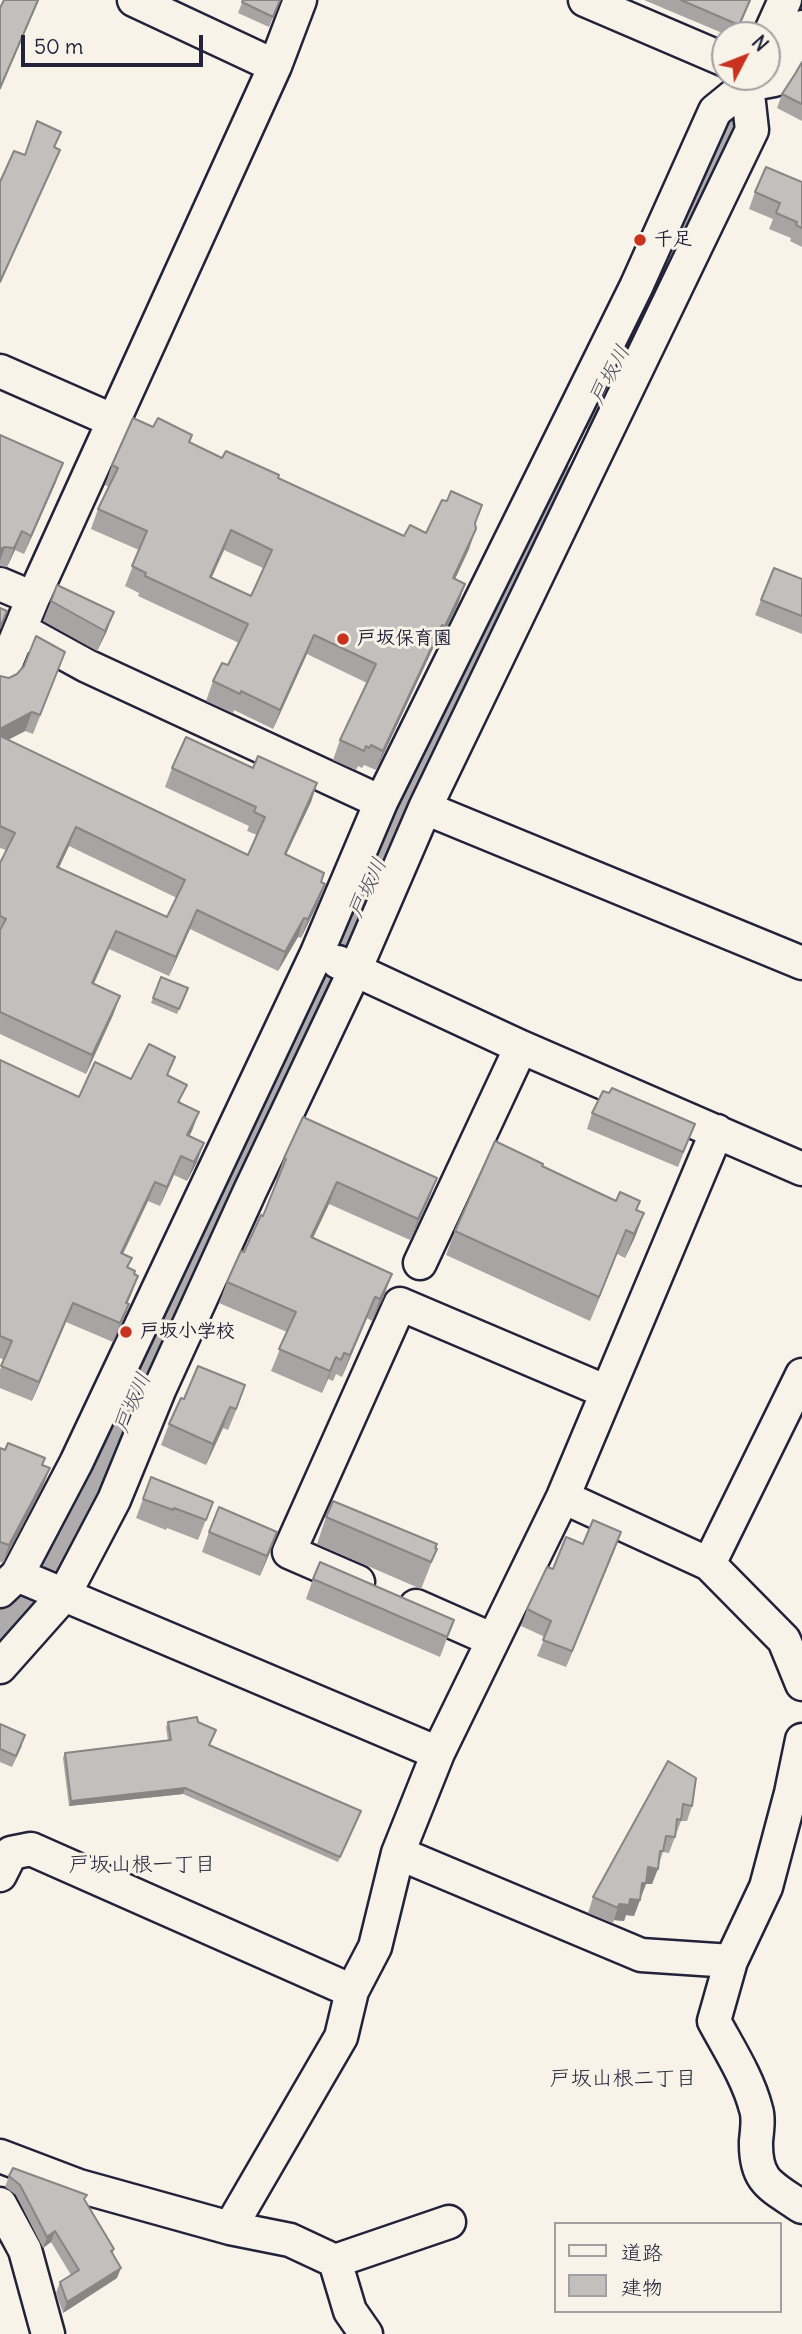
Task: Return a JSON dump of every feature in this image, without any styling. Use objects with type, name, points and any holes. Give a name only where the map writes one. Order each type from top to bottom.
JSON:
[{"type":"street","points":[[134,0],[275,66]]},
{"type":"street","points":[[0,677],[33,598],[275,66],[300,0]]},
{"type":"street","points":[[585,0],[711,54]]},
{"type":"street","points":[[752,21],[761,0]]},
{"type":"street","points":[[776,21],[785,0]]},
{"type":"street","points":[[781,67],[802,27]]},
{"type":"street","points":[[0,1667],[33,1586],[76,1463],[317,953],[380,802],[636,286],[715,111],[736,91]]},
{"type":"street","points":[[33,1586],[114,1500],[160,1388],[355,970],[425,808],[752,130],[748,91]]},
{"type":"street","points":[[0,371],[114,421]]},
{"type":"street","points":[[0,584],[33,598]]},
{"type":"street","points":[[20,629],[87,666],[380,802]]},
{"type":"street","points":[[425,808],[802,963]]},
{"type":"street","points":[[317,953],[522,1047],[802,1169]]},
{"type":"street","points":[[420,1263],[522,1047]]},
{"type":"street","points":[[230,2228],[341,2037],[352,1991],[375,1947],[398,1853],[438,1753],[563,1497],[717,1131]]},
{"type":"street","points":[[493,1640],[289,1552],[400,1304],[607,1392]]},
{"type":"street","points":[[709,1564],[802,1375]]},
{"type":"street","points":[[563,1497],[709,1564],[793,1635],[802,1684]]},
{"type":"street","points":[[33,1586],[438,1753]]},
{"type":"street","points":[[802,1740],[766,1887],[731,1961],[714,2021],[747,2084],[758,2112],[756,2162],[760,2173],[774,2188],[802,2207]]},
{"type":"street","points":[[0,1875],[11,1853],[31,1849],[352,1991]]},
{"type":"street","points":[[398,1853],[642,1955],[731,1961]]},
{"type":"street","points":[[0,2156],[79,2186],[230,2228],[290,2240],[335,2261],[449,2222]]},
{"type":"street","points":[[0,2204],[25,2250],[48,2334]]},
{"type":"street","points":[[335,2261],[350,2311],[366,2334]]},
{"type":"building","points":[[4,0],[38,0],[0,88],[0,8]]},
{"type":"building","points":[[280,0],[273,17],[242,2]]},
{"type":"building","points":[[681,0],[750,0],[741,21],[730,21]]},
{"type":"building","points":[[802,62],[802,104],[782,94]]},
{"type":"building","points":[[37,121],[61,132],[54,147],[60,150],[0,282],[0,182],[14,151],[25,155]]},
{"type":"building","points":[[766,167],[802,182],[802,228],[796,225],[797,222],[776,213],[780,203],[755,192]]},
{"type":"building","points":[[133,418],[153,427],[158,418],[192,435],[189,442],[222,458],[226,451],[404,536],[410,525],[426,533],[442,500],[447,501],[451,491],[482,505],[475,523],[476,529],[453,578],[465,584],[445,626],[442,625],[383,751],[371,745],[369,748],[366,746],[364,751],[340,740],[376,664],[314,635],[280,710],[213,681],[222,663],[228,665],[248,624],[145,576],[146,573],[132,566],[147,531],[98,509],[118,468],[112,465]],"holes":[[[231,530],[272,550],[251,596],[210,577]]]},
{"type":"building","points":[[0,435],[63,463],[31,536],[22,531],[14,548],[0,549]]},
{"type":"building","points":[[774,568],[802,579],[802,616],[761,600]]},
{"type":"building","points":[[57,585],[114,612],[105,631],[51,601]]},
{"type":"building","points":[[0,608],[7,611],[0,628]]},
{"type":"building","points":[[36,636],[65,652],[40,715],[32,712],[0,729],[0,676],[9,678],[17,674],[24,666]]},
{"type":"building","points":[[0,736],[248,855],[265,817],[254,812],[256,807],[172,768],[186,737],[253,768],[258,756],[317,783],[285,854],[324,873],[321,882],[325,884],[308,919],[304,918],[285,952],[197,910],[176,957],[116,931],[92,983],[120,996],[92,1055],[0,1012],[0,930],[6,919],[0,916],[0,863],[15,833],[0,826]],"holes":[[[76,827],[185,880],[167,917],[57,867]]]},
{"type":"building","points":[[161,977],[188,988],[179,1009],[153,998]]},
{"type":"building","points":[[149,1044],[175,1057],[167,1075],[187,1085],[178,1102],[199,1112],[187,1135],[204,1143],[194,1162],[181,1156],[167,1187],[155,1182],[121,1253],[132,1258],[127,1267],[138,1276],[120,1323],[73,1303],[39,1382],[1,1366],[12,1341],[0,1336],[0,1060],[79,1097],[95,1062],[131,1079]]},
{"type":"building","points":[[612,1088],[695,1124],[683,1152],[592,1113],[603,1091],[609,1093]]},
{"type":"building","points":[[303,1117],[437,1178],[418,1219],[337,1182],[311,1237],[392,1274],[380,1299],[375,1297],[350,1355],[344,1353],[341,1360],[336,1357],[330,1371],[279,1349],[296,1312],[227,1282],[241,1251],[244,1252],[261,1215],[263,1216],[286,1159],[284,1158]]},
{"type":"building","points":[[495,1141],[616,1201],[620,1192],[640,1201],[636,1210],[644,1213],[634,1234],[626,1230],[599,1297],[455,1231]]},
{"type":"building","points":[[198,1366],[245,1385],[236,1409],[230,1407],[213,1444],[169,1424],[181,1398],[184,1399]]},
{"type":"building","points":[[8,1443],[45,1458],[42,1465],[50,1468],[9,1545],[0,1542],[0,1448],[5,1450]]},
{"type":"building","points":[[151,1477],[213,1502],[206,1520],[143,1499]]},
{"type":"building","points":[[333,1501],[437,1544],[431,1562],[326,1517]]},
{"type":"building","points":[[219,1507],[277,1532],[267,1556],[209,1532]]},
{"type":"building","points":[[593,1520],[621,1532],[572,1651],[543,1640],[551,1621],[527,1609],[547,1567],[553,1569],[566,1537],[583,1544]]},
{"type":"building","points":[[320,1562],[454,1620],[447,1637],[313,1579]]},
{"type":"building","points":[[197,1717],[198,1722],[216,1730],[209,1745],[361,1811],[340,1857],[185,1788],[71,1801],[65,1753],[171,1740],[168,1722]]},
{"type":"building","points":[[0,1724],[25,1735],[16,1756],[0,1749]]},
{"type":"building","points":[[668,1761],[696,1778],[692,1806],[683,1804],[681,1820],[677,1819],[675,1837],[666,1836],[663,1851],[660,1851],[658,1869],[648,1867],[640,1900],[630,1899],[629,1905],[619,1904],[618,1908],[593,1897]]},
{"type":"building","points":[[13,2168],[87,2195],[84,2199],[114,2249],[111,2251],[121,2268],[67,2302],[60,2282],[79,2270],[55,2231],[47,2237],[20,2185],[9,2176]]},
{"type":"waterway","name":"戸坂川","points":[[592,408],[665,276],[694,199],[725,135]]},
{"type":"waterway","name":"戸坂川","points":[[0,1633],[58,1559],[115,1444],[226,1185],[478,658],[554,483]]},
{"type":"place","name":"千足","points":[[640,240]]},
{"type":"place","name":"戸坂保育園","points":[[343,639]]},
{"type":"place","name":"戸坂小学校","points":[[126,1332]]},
{"type":"district","name":"戸坂山根一丁目","points":[[142,1865]]},
{"type":"district","name":"戸坂山根二丁目","points":[[623,2079]]}]
